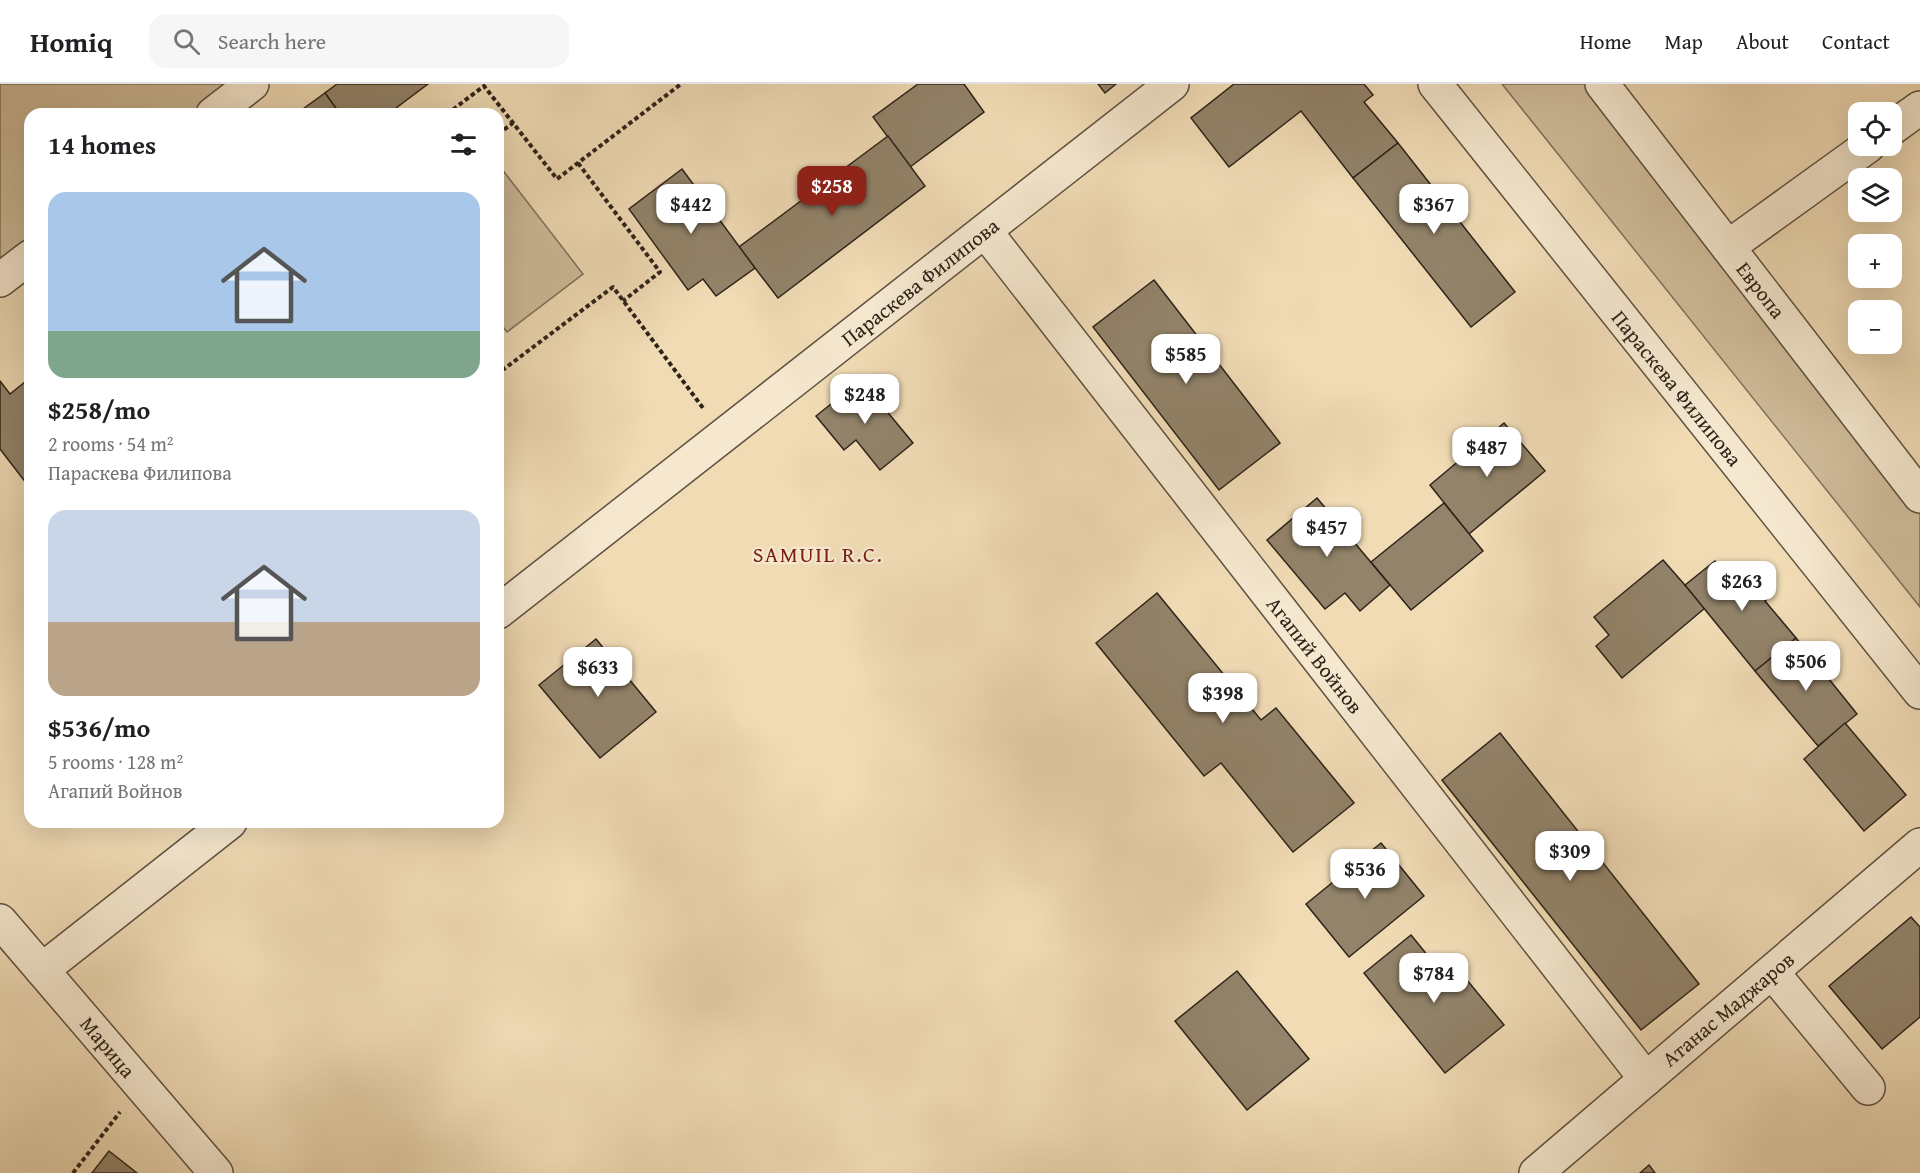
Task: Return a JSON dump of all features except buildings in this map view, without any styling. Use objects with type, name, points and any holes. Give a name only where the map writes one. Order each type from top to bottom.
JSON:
[{"type":"street","points":[[221,108],[252,84]]},
{"type":"street","name":"Параскева Филипова","points":[[504,607],[1172,84]]},
{"type":"street","name":"Параскева Филипова","points":[[1435,84],[1920,692]]},
{"type":"street","name":"Европа","points":[[1602,84],[1920,496]]},
{"type":"street","points":[[1902,121],[1920,108]]},
{"type":"street","points":[[1728,247],[1854,156]]},
{"type":"street","name":"Агапий Войнов","points":[[985,231],[1646,1079]]},
{"type":"street","points":[[0,280],[24,261]]},
{"type":"street","points":[[42,970],[222,828]]},
{"type":"street","name":"Атанас Маджаров","points":[[1536,1173],[1920,845]]},
{"type":"street","name":"Марица","points":[[0,921],[216,1173]]},
{"type":"street","points":[[1772,972],[1868,1088]]},
{"type":"path","points":[[504,112],[557,179],[681,84]]},
{"type":"path","points":[[455,108],[484,86],[501,108]]},
{"type":"path","points":[[504,130],[513,123]]},
{"type":"path","points":[[578,163],[660,272],[623,301]]},
{"type":"path","points":[[504,369],[613,288],[724,435]]},
{"type":"path","points":[[73,1173],[140,1085]]},
{"type":"shaded area","points":[[0,84],[252,84],[221,108],[24,108],[24,262],[0,280]]},
{"type":"shaded area","points":[[1502,84],[1602,84],[1920,496],[1920,607]]},
{"type":"shaded area","points":[[504,172],[583,274],[507,332],[504,328]]},
{"type":"district","name":"SAMUIL R.C.","points":[[818,554]]}]
